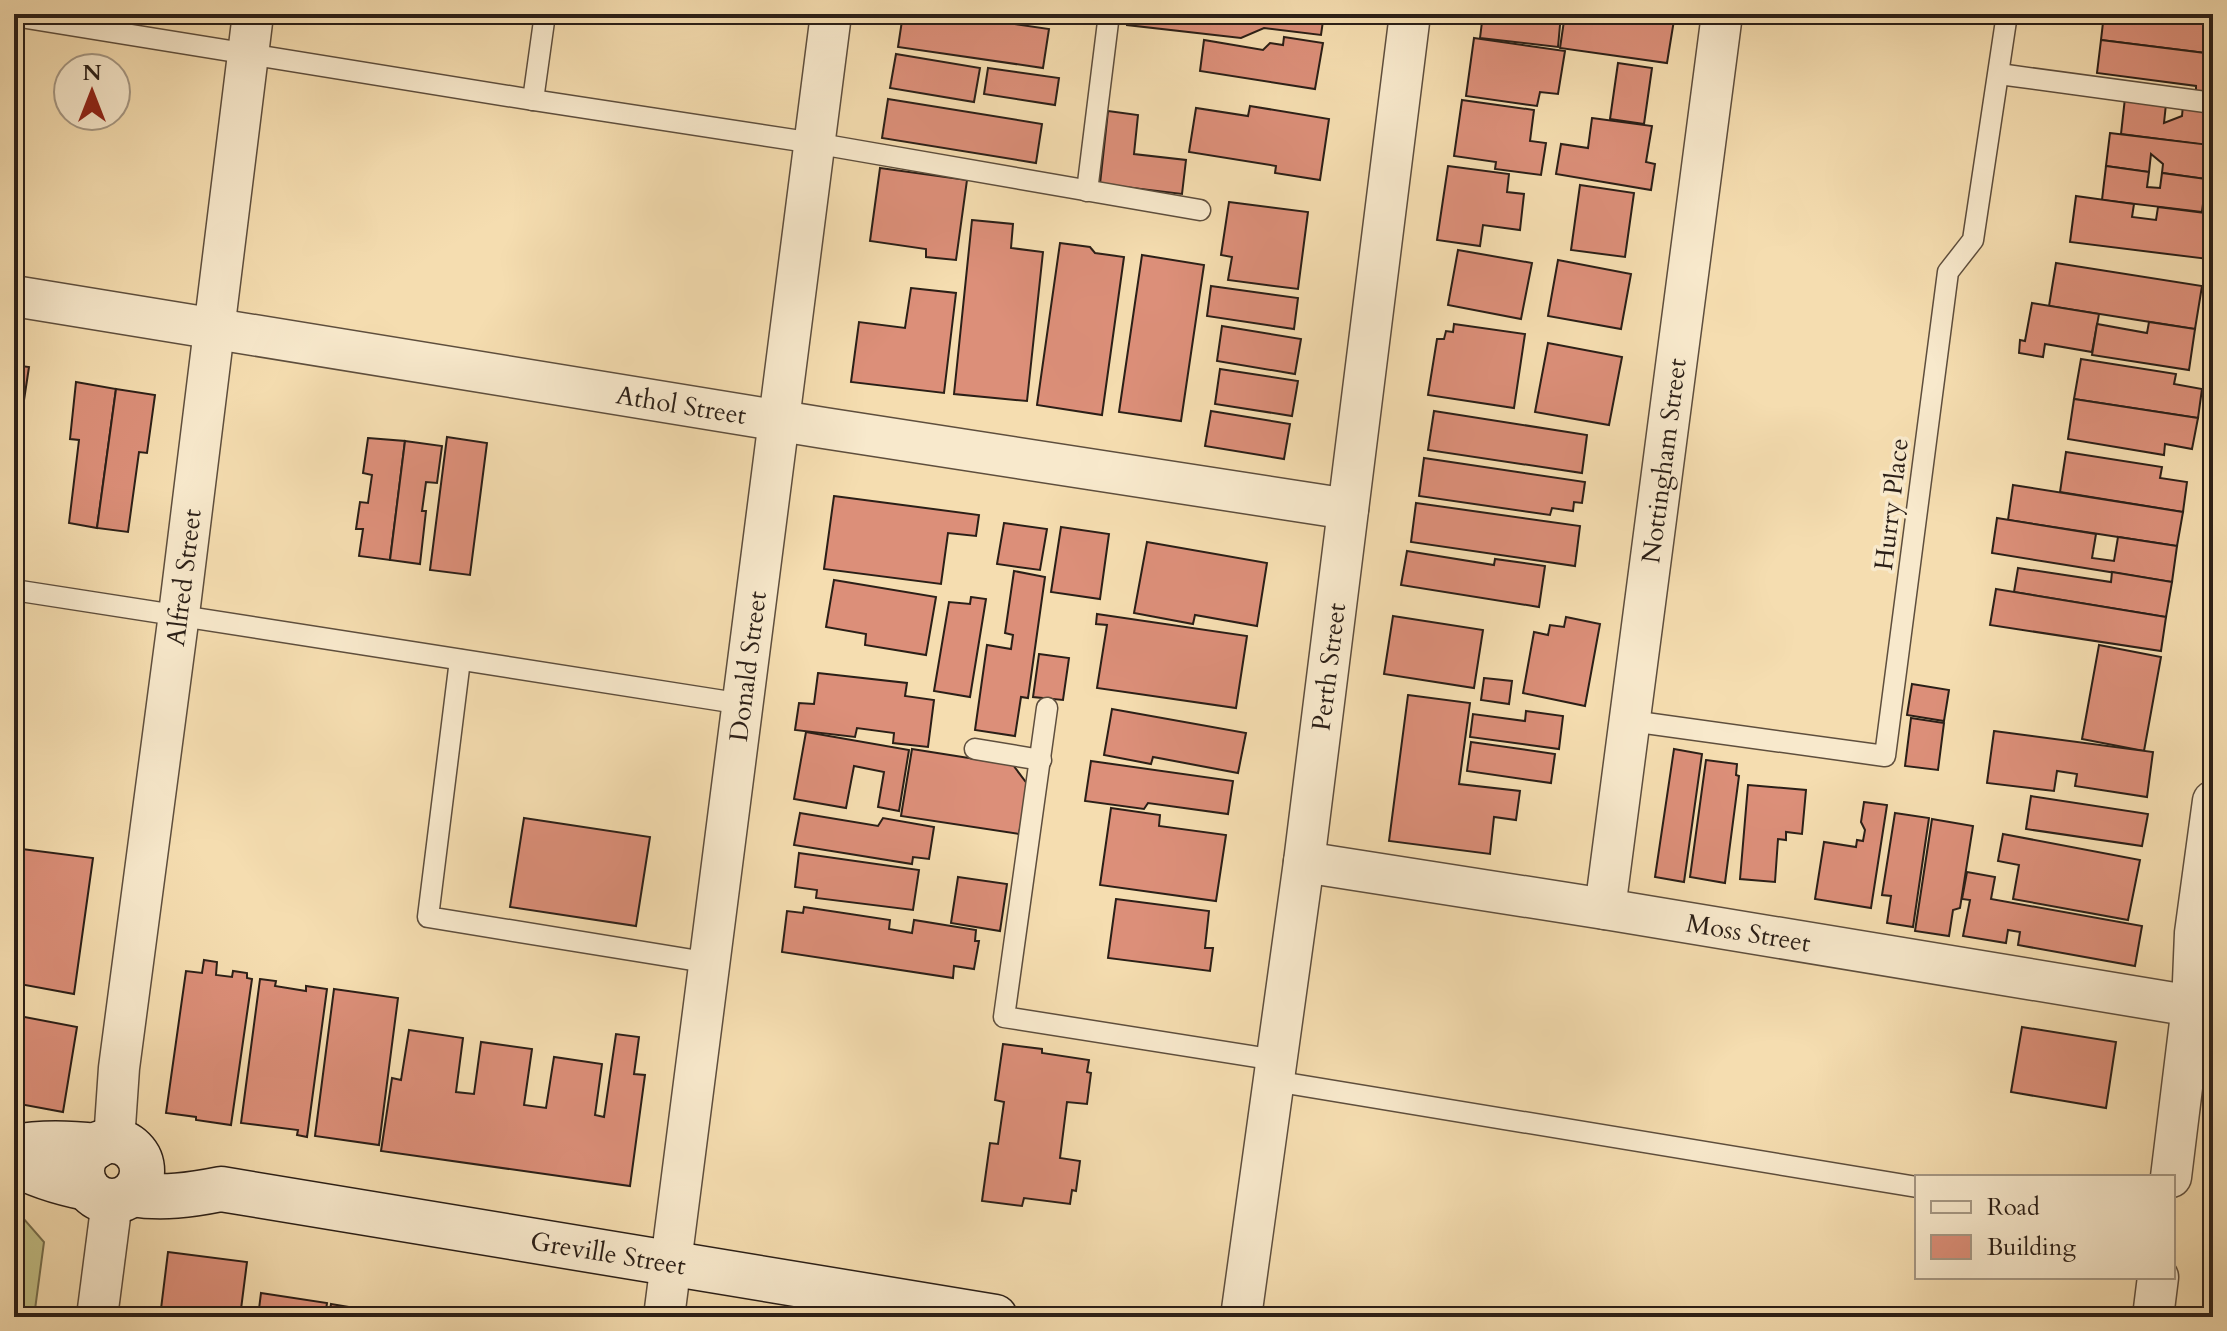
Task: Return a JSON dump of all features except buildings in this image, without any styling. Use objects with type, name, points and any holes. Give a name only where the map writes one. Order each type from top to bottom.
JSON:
[{"type":"street","name":"Alfred Street","points":[[97,1317],[113,1170],[119,1068],[253,14]]},
{"type":"street","name":"Donald Street","points":[[664,1317],[831,14]]},
{"type":"street","name":"Perth Street","points":[[1241,1317],[1304,862],[1410,14]]},
{"type":"street","name":"Nottingham Street","points":[[1605,909],[1722,14]]},
{"type":"street","name":"Athol Street","points":[[14,296],[1348,509]]},
{"type":"street","points":[[2171,1175],[2192,1006],[2195,933],[2213,801]]},
{"type":"street","name":"Moss Street","points":[[1304,862],[2192,1006]]},
{"type":"street","name":"Greville Street","points":[[14,1147],[74,1143],[113,1170]]},
{"type":"street","name":"Greville Street","points":[[14,1163],[27,1171],[58,1181],[113,1170],[187,1170],[221,1189],[995,1317]]},
{"type":"street","points":[[2153,1317],[2158,1279]]},
{"type":"lane","points":[[533,100],[545,14]]},
{"type":"lane","points":[[1087,191],[1109,14]]},
{"type":"lane","name":"Hurry Place","points":[[1631,721],[1885,756],[1948,272],[1973,240],[2007,14]]},
{"type":"lane","points":[[14,16],[814,143],[1200,210]]},
{"type":"lane","points":[[1999,74],[2213,103]]},
{"type":"lane","points":[[14,590],[743,704]]},
{"type":"lane","points":[[460,660],[428,917],[711,963]]},
{"type":"lane","points":[[1047,708],[1004,1017],[1275,1071],[1915,1187]]},
{"type":"lane","points":[[975,749],[1041,760]]},
{"type":"shaded area","points":[[14,1210],[44,1242],[34,1317],[14,1317]]}]
